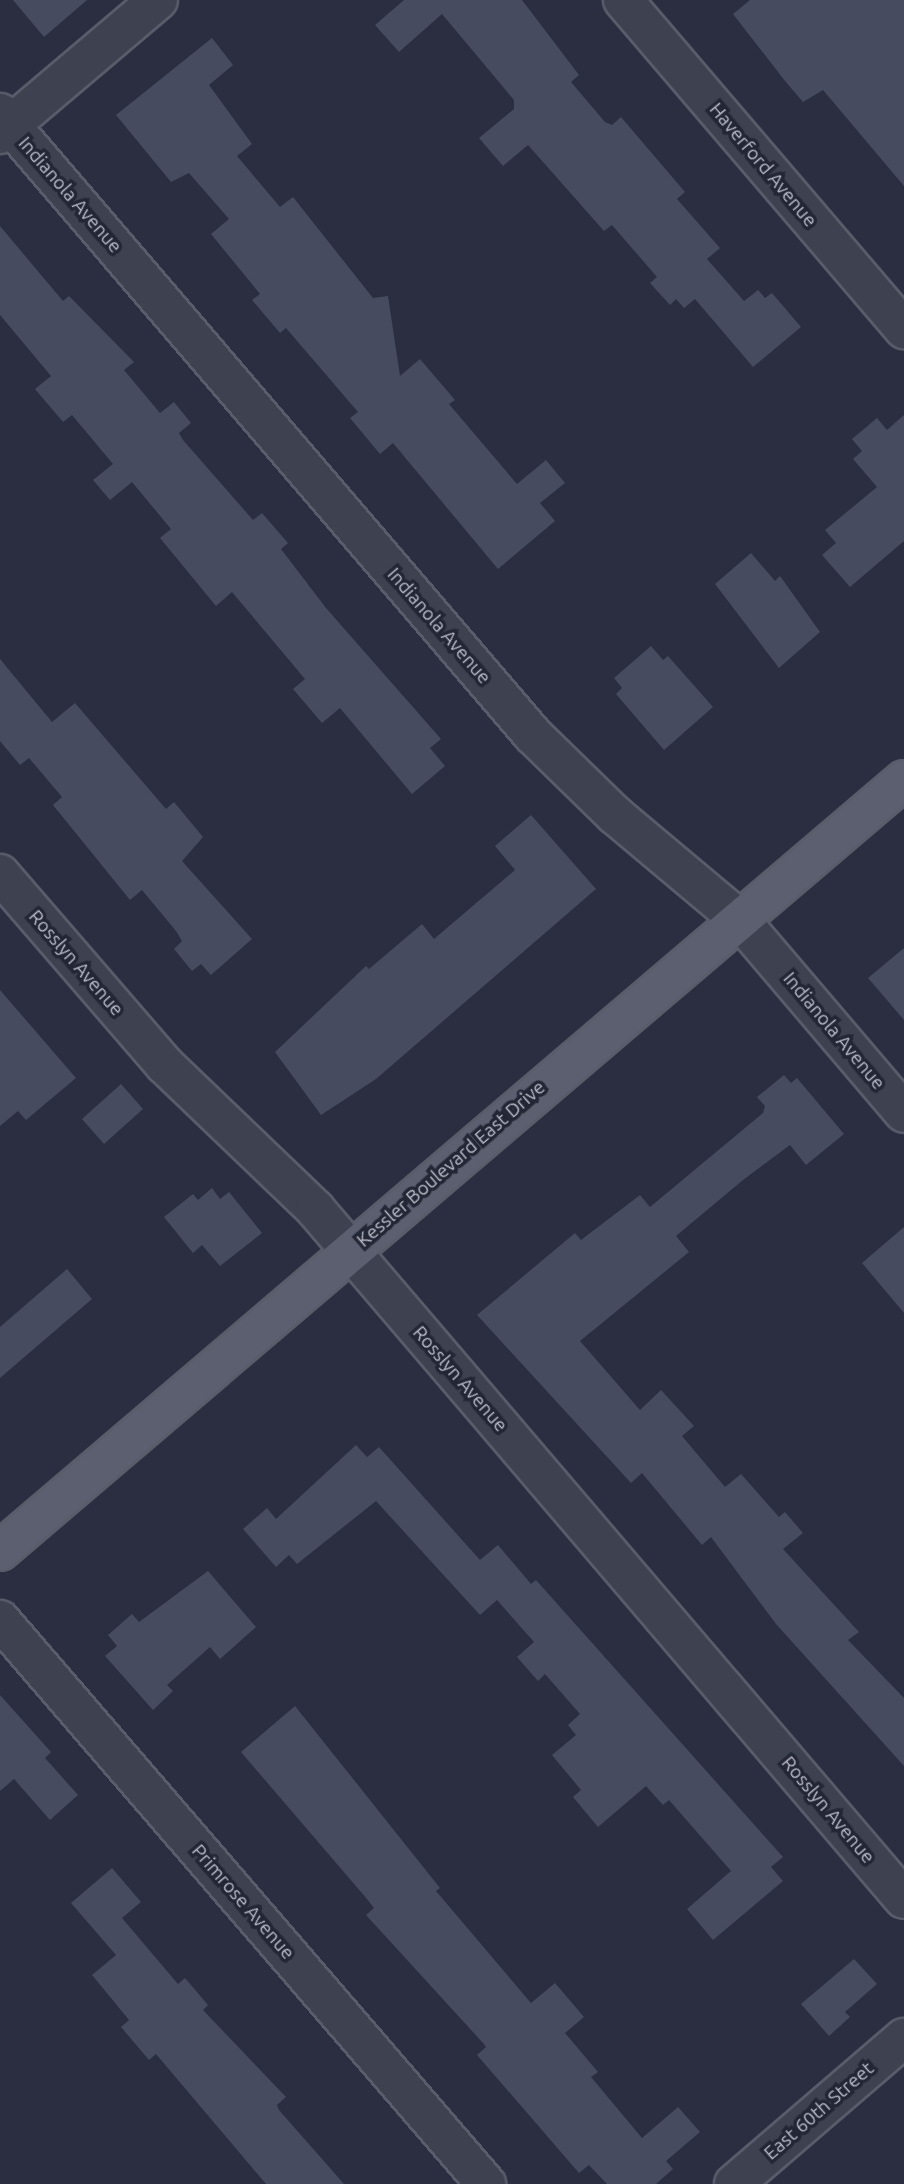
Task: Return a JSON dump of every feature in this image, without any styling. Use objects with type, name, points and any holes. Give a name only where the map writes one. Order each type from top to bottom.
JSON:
[{"type":"main road","name":"Kessler Boulevard East Drive","points":[[0,1551],[904,780]]},
{"type":"street","points":[[4,124],[158,0]]},
{"type":"street","name":"Haverford Avenue","points":[[623,0],[904,330]]},
{"type":"street","name":"Indianola Avenue","points":[[4,124],[533,735],[615,815],[740,920],[904,1113]]},
{"type":"street","name":"Rosslyn Avenue","points":[[0,874],[165,1065],[299,1192],[904,1899]]},
{"type":"street","name":"Primrose Avenue","points":[[0,1620],[486,2184]]},
{"type":"street","name":"East 60th Street","points":[[734,2184],[904,2038]]},
{"type":"building","points":[[13,0],[87,0],[44,37]]},
{"type":"building","points":[[404,0],[522,0],[579,75],[571,82],[605,122],[612,125],[621,117],[685,192],[677,199],[720,248],[707,259],[744,301],[758,290],[765,298],[772,293],[801,327],[753,367],[695,299],[684,308],[676,299],[670,305],[650,283],[657,277],[612,225],[604,231],[528,145],[503,166],[479,138],[514,109],[514,100],[442,14],[399,52],[375,25]]},
{"type":"building","points":[[750,0],[904,0],[904,186],[823,90],[803,102],[785,81],[733,14]]},
{"type":"building","points":[[212,38],[233,65],[209,85],[252,144],[237,156],[280,207],[293,197],[373,298],[388,296],[400,376],[420,359],[455,400],[449,404],[517,484],[546,460],[565,483],[540,503],[555,521],[498,569],[393,443],[380,454],[350,418],[358,412],[286,328],[280,333],[252,300],[260,294],[211,234],[229,219],[189,173],[171,182],[116,115]]},
{"type":"building","points":[[0,226],[63,301],[69,296],[134,362],[124,370],[160,413],[174,402],[191,423],[179,433],[183,440],[253,520],[262,513],[288,543],[281,549],[326,608],[441,739],[430,748],[445,766],[412,794],[340,708],[322,723],[293,689],[305,679],[232,592],[216,606],[160,538],[171,529],[132,482],[110,500],[93,480],[113,464],[72,415],[63,422],[35,389],[51,376],[0,315]]},
{"type":"building","points":[[904,415],[904,541],[850,587],[822,555],[836,543],[825,530],[877,487],[853,459],[862,451],[852,439],[877,418],[887,430]]},
{"type":"building","points":[[751,553],[775,581],[780,576],[820,632],[779,668],[715,584]]},
{"type":"building","points":[[651,646],[663,660],[668,656],[713,707],[664,750],[616,694],[622,688],[614,678]]},
{"type":"building","points":[[0,659],[52,722],[75,703],[166,809],[174,802],[203,837],[182,861],[252,939],[211,975],[201,964],[192,971],[174,949],[182,941],[176,931],[142,890],[130,900],[53,805],[62,797],[29,758],[20,765],[0,741]]},
{"type":"building","points":[[531,815],[596,889],[376,1079],[321,1115],[275,1052],[366,966],[369,969],[422,924],[434,939],[515,870],[495,846]]},
{"type":"building","points":[[904,948],[904,1020],[868,978]]},
{"type":"building","points":[[0,990],[76,1078],[26,1120],[18,1111],[0,1126]]},
{"type":"building","points":[[784,1075],[791,1083],[797,1078],[844,1134],[806,1165],[790,1145],[743,1180],[676,1236],[689,1252],[580,1341],[640,1410],[661,1390],[694,1426],[682,1436],[725,1487],[741,1474],[779,1517],[785,1512],[803,1533],[783,1549],[859,1632],[848,1640],[904,1698],[904,1766],[776,1624],[711,1537],[702,1545],[642,1473],[631,1483],[477,1315],[575,1233],[581,1240],[640,1195],[650,1207],[763,1113],[765,1106],[757,1097]]},
{"type":"building","points":[[121,1084],[143,1109],[104,1144],[82,1119]]},
{"type":"building","points":[[212,1188],[220,1199],[229,1192],[262,1233],[220,1266],[202,1245],[193,1253],[164,1217],[193,1194],[198,1200]]},
{"type":"building","points":[[904,1227],[904,1313],[862,1263]]},
{"type":"building","points":[[67,1269],[92,1299],[0,1378],[0,1327]]},
{"type":"building","points":[[356,1445],[367,1457],[379,1447],[480,1560],[498,1545],[531,1584],[536,1580],[783,1857],[771,1867],[783,1881],[713,1940],[687,1909],[731,1871],[669,1800],[663,1805],[646,1786],[598,1827],[573,1797],[581,1790],[552,1755],[576,1735],[568,1725],[580,1714],[545,1674],[538,1681],[517,1657],[534,1642],[497,1600],[480,1615],[376,1501],[297,1564],[289,1555],[276,1567],[243,1529],[267,1508],[276,1519]]},
{"type":"building","points":[[208,1571],[256,1627],[220,1659],[210,1647],[167,1685],[173,1691],[153,1710],[105,1656],[117,1646],[108,1635],[132,1614],[139,1622]]},
{"type":"building","points":[[0,1695],[51,1752],[45,1758],[78,1795],[50,1820],[14,1779],[0,1791]]},
{"type":"building","points":[[295,1706],[440,1888],[436,1891],[531,2003],[555,1983],[584,2017],[565,2033],[598,2072],[591,2077],[642,2138],[678,2107],[700,2132],[666,2161],[673,2169],[656,2184],[607,2184],[589,2165],[579,2173],[477,2055],[486,2047],[483,2043],[366,1915],[374,1908],[241,1752]]},
{"type":"building","points":[[112,1868],[141,1902],[122,1918],[178,1984],[185,1978],[208,2005],[203,2010],[286,2097],[277,2105],[279,2110],[344,2184],[266,2184],[156,2054],[149,2060],[121,2027],[129,2020],[92,1975],[116,1955],[71,1903]]},
{"type":"building","points":[[854,1959],[877,1984],[845,2012],[850,2017],[829,2036],[801,2004]]}]
